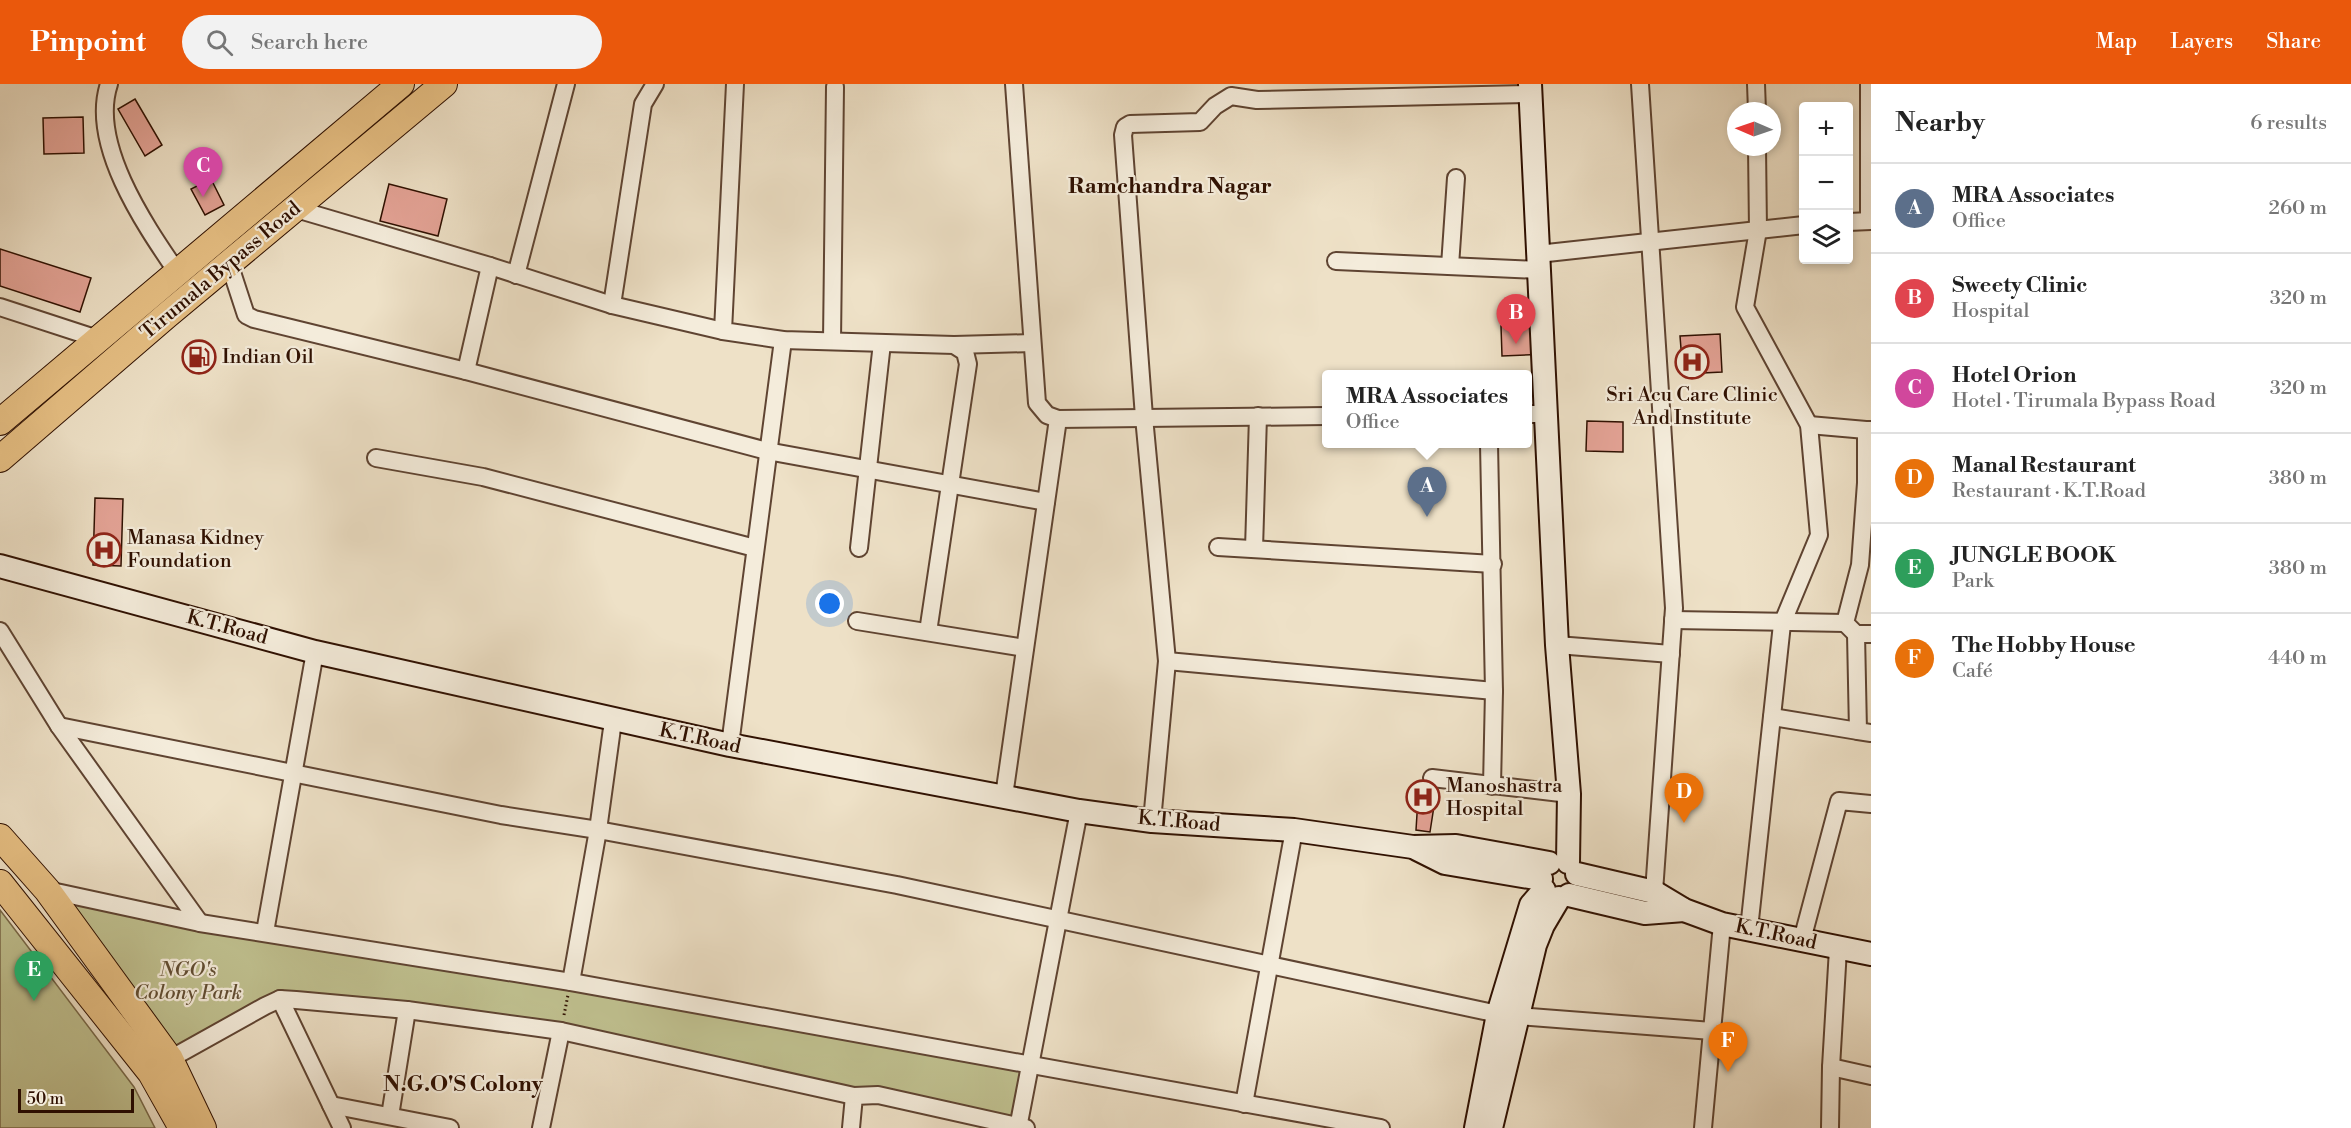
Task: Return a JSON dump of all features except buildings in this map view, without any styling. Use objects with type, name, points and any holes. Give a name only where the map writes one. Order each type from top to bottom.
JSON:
[{"type":"main road","name":"Tirumala Bypass Road","points":[[0,422],[401,84]]},
{"type":"main road","name":"Tirumala Bypass Road","points":[[0,459],[166,316],[444,84]]},
{"type":"main road","points":[[1491,1128],[1508,1015],[1531,905],[1558,880],[1569,794],[1537,414],[1539,262],[1531,89]]},
{"type":"main road","points":[[150,295],[166,316]]},
{"type":"main road","name":"K.T.Road","points":[[0,566],[315,652],[613,721],[730,745],[1079,811],[1152,821],[1294,830],[1413,847],[1456,846],[1558,880],[1645,914],[1684,910]]},
{"type":"main road","points":[[0,837],[47,890],[170,1059],[203,1128]]},
{"type":"main road","name":"K.T.Road","points":[[1558,880],[1654,892],[1684,910],[1722,924],[1871,954]]},
{"type":"main road","points":[[0,883],[151,1073],[182,1128]]},
{"type":"main road","points":[[1476,1128],[1508,1015]]},
{"type":"street","points":[[516,275],[566,84]]},
{"type":"street","points":[[612,305],[643,105],[655,84]]},
{"type":"street","points":[[723,331],[735,84]]},
{"type":"street","points":[[1014,84],[1037,403],[1047,415],[1058,419],[1322,416]]},
{"type":"street","points":[[1640,84],[1673,620],[1654,892]]},
{"type":"street","points":[[1756,84],[1757,102]]},
{"type":"street","points":[[1853,222],[1870,221],[1869,84]]},
{"type":"street","points":[[832,341],[835,87]]},
{"type":"street","points":[[105,88],[108,131],[121,180],[136,212],[177,272]]},
{"type":"street","points":[[1152,821],[1167,661],[1144,417],[1123,135],[1125,127],[1130,124],[1200,122],[1215,106],[1231,96],[1257,100],[1531,89]]},
{"type":"street","points":[[1749,929],[1782,624],[1819,535],[1809,425],[1745,306],[1758,230],[1757,156]]},
{"type":"street","points":[[1450,266],[1456,178]]},
{"type":"street","points":[[296,209],[490,266],[612,305],[723,331],[783,340],[954,345],[1032,343]]},
{"type":"street","points":[[1336,261],[1450,266],[1539,262],[1649,242],[1799,225]]},
{"type":"street","points":[[229,263],[249,318],[466,371],[767,451],[1046,502]]},
{"type":"street","points":[[466,371],[490,266]]},
{"type":"street","points":[[0,307],[98,339]]},
{"type":"street","points":[[730,745],[783,340]]},
{"type":"street","points":[[859,548],[870,469],[882,343]]},
{"type":"street","points":[[928,632],[968,364],[965,352],[954,345]]},
{"type":"street","points":[[1254,549],[1258,416]]},
{"type":"street","points":[[1004,796],[1058,419]]},
{"type":"street","points":[[1772,717],[1864,732],[1857,630],[1868,430],[1809,425]]},
{"type":"street","points":[[1489,448],[1493,564],[1492,786]]},
{"type":"street","points":[[376,458],[483,477],[755,548]]},
{"type":"street","points":[[1218,547],[1493,564]]},
{"type":"street","points":[[1673,620],[1782,624],[1857,630]]},
{"type":"street","points":[[857,621],[1025,648]]},
{"type":"street","points":[[0,631],[59,726],[200,923]]},
{"type":"street","points":[[1557,645],[1671,654]]},
{"type":"street","points":[[265,932],[315,652]]},
{"type":"street","points":[[1167,661],[1494,691]]},
{"type":"street","points":[[571,984],[598,830],[613,721]]},
{"type":"street","points":[[59,726],[501,815],[598,830],[897,885],[1268,966],[1508,1015],[1712,1031]]},
{"type":"street","points":[[1432,778],[1569,794]]},
{"type":"street","points":[[1802,940],[1839,801],[1871,804]]},
{"type":"street","points":[[170,1059],[280,999],[562,1025],[854,1096],[878,1095],[1021,1127],[1030,1066],[1079,811]]},
{"type":"street","points":[[1244,1104],[1294,830]]},
{"type":"street","points":[[47,890],[200,923],[571,984],[1381,1128]]},
{"type":"street","points":[[1703,1128],[1722,924]]},
{"type":"street","points":[[1830,1128],[1838,949]]},
{"type":"street","points":[[280,999],[342,1128]]},
{"type":"street","points":[[390,1116],[407,1010]]},
{"type":"street","points":[[541,1128],[562,1025]]},
{"type":"street","points":[[1831,1067],[1871,1076]]},
{"type":"street","points":[[851,1128],[854,1096]]},
{"type":"street","points":[[331,1105],[450,1128]]},
{"type":"path","points":[[562,1025],[571,984]]},
{"type":"green space","name":"NGO's Colony Park","points":[[47,890],[1030,1066],[1018,1128],[549,1024],[280,999],[170,1059]]},
{"type":"green space","points":[[0,910],[134,1087],[155,1128],[0,1128]]},
{"type":"place","name":"Hotel Orion","points":[[203,197]]},
{"type":"place","name":"Sweety Clinic","points":[[1516,344]]},
{"type":"place","name":"Indian Oil","points":[[199,357]]},
{"type":"place","name":"Sri Acu Care Clinic And Institute","points":[[1692,362]]},
{"type":"place","name":"MRA Associates","points":[[1427,517]]},
{"type":"place","name":"Manasa Kidney Foundation","points":[[104,550]]},
{"type":"place","name":"Manoshastra Hospital","points":[[1423,797]]},
{"type":"place","name":"Manal Restaurant","points":[[1684,823]]},
{"type":"place","name":"JUNGLE BOOK","points":[[34,1001]]},
{"type":"place","name":"The Hobby House","points":[[1728,1072]]},
{"type":"district","name":"Ramchandra Nagar","points":[[1170,186]]},
{"type":"district","name":"N.G.O'S Colony","points":[[463,1084]]}]
